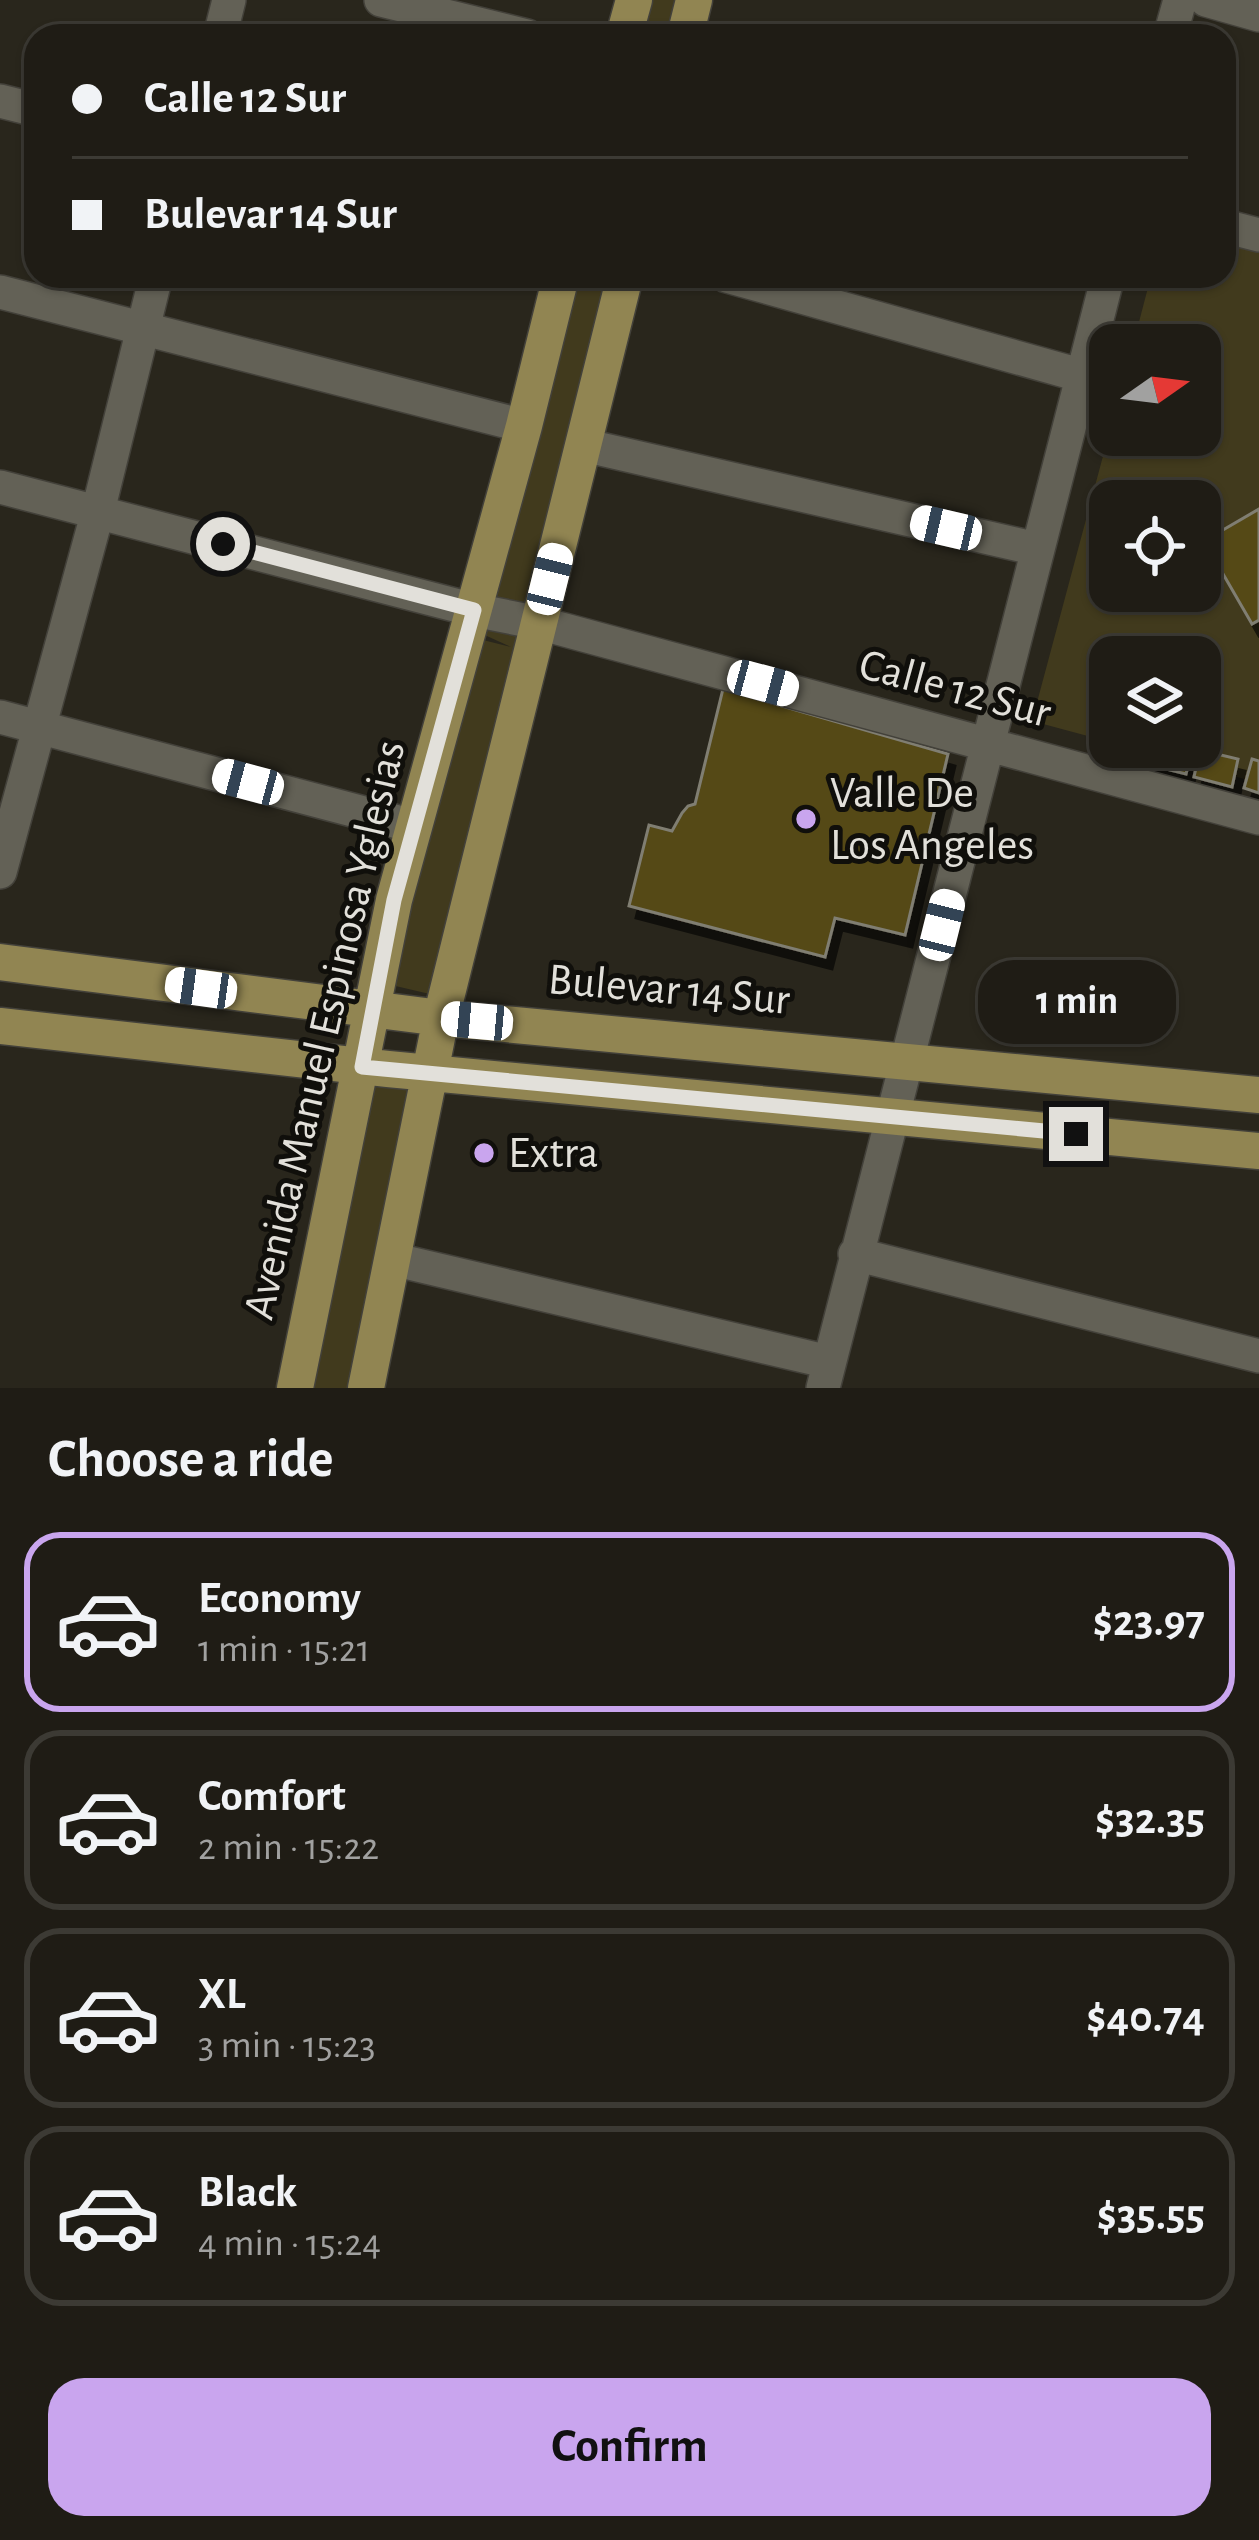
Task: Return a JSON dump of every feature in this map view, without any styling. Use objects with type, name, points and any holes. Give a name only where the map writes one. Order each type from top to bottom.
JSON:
[{"type":"main road","name":"Avenida Manuel Espinosa Yglesias","points":[[295,1388],[413,826],[558,288]]},
{"type":"main road","points":[[366,1388],[441,1018],[622,288]]},
{"type":"main road","points":[[15,964],[11,1027],[362,1067],[1259,1151]]},
{"type":"main road","name":"Bulevar 14 Sur","points":[[15,964],[441,1018],[1259,1095]]},
{"type":"street","points":[[381,0],[478,24]]},
{"type":"street","points":[[1206,0],[1259,15]]},
{"type":"street","points":[[0,872],[98,512],[153,288]]},
{"type":"street","points":[[771,288],[1083,376]]},
{"type":"street","points":[[392,1259],[826,1375],[1105,288]]},
{"type":"street","points":[[0,292],[524,426]]},
{"type":"street","points":[[584,445],[1037,549]]},
{"type":"street","name":"Calle 12 Sur","points":[[0,487],[539,623],[1259,818]]},
{"type":"street","points":[[0,717],[413,826]]},
{"type":"street","points":[[855,1254],[1259,1356]]},
{"type":"shaded area","points":[[645,0],[685,0],[679,24],[638,24]]},
{"type":"shaded area","points":[[1236,243],[1259,250],[1259,783],[1204,768],[1221,768],[1221,636],[1089,636],[1089,736],[1032,721],[1089,508],[1089,612],[1221,612],[1221,480],[1097,480],[1103,456],[1221,456],[1221,324],[1138,324],[1148,288],[1236,288]]},
{"type":"shaded area","points":[[569,288],[613,288],[434,995],[387,984],[475,638],[511,647],[478,632]]},
{"type":"shaded area","points":[[351,1075],[417,1081],[361,1388],[294,1388]]},
{"type":"building","points":[[1259,509],[1259,620],[1252,624],[1221,570],[1221,531]]},
{"type":"building","name":"Valle De Los Angeles","points":[[723,689],[948,754],[905,935],[835,918],[825,957],[629,906],[649,825],[672,831],[682,813],[695,804]]},
{"type":"building","points":[[1221,755],[1238,759],[1232,787],[1194,777],[1196,768],[1221,768]]},
{"type":"building","points":[[1252,759],[1259,761],[1259,793],[1244,788]]},
{"type":"place","name":"Valle De Los Angeles","points":[[806,819]]},
{"type":"place","name":"Extra","points":[[484,1153]]},
{"type":"route","points":[[223,544],[474,610],[394,900],[362,1067],[1076,1134]]}]
